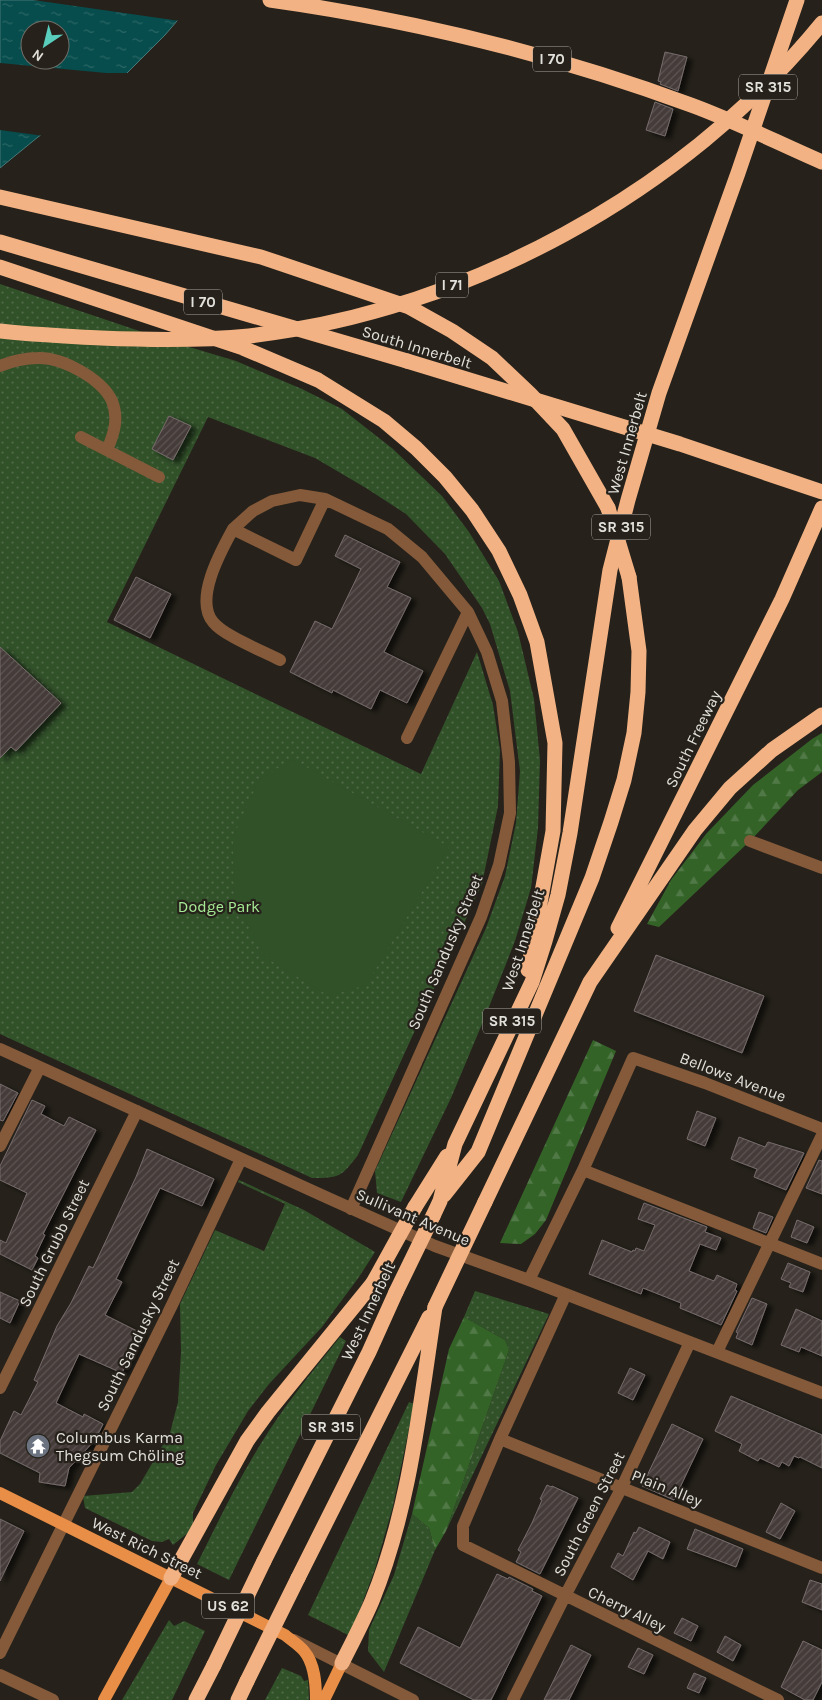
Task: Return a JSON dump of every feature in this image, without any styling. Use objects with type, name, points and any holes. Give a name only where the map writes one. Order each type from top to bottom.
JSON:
[{"type":"highway","name":"I 70","points":[[270,0],[408,23],[565,62],[692,105],[822,162]]},
{"type":"highway","name":"West Innerbelt","points":[[196,1700],[369,1352],[433,1216],[440,1201],[455,1144],[532,982],[558,895],[570,833],[610,570],[628,500],[660,393],[797,0]]},
{"type":"highway","name":"I 71","points":[[0,331],[27,334],[166,340],[248,336],[308,326],[367,312],[460,282],[518,258],[571,230],[666,171],[703,143],[746,103],[801,49],[822,23]]},
{"type":"highway","points":[[0,197],[261,257],[409,307],[452,331],[492,358],[530,394],[563,429],[608,508],[629,577],[639,651],[634,734],[624,780],[592,878],[478,1152],[440,1201]]},
{"type":"highway","name":"South Innerbelt","points":[[0,242],[680,444],[822,492]]},
{"type":"highway","points":[[0,266],[243,348],[318,380],[384,421],[416,448],[445,476],[472,510],[499,551],[520,594],[537,642],[555,743],[552,831],[523,998]]},
{"type":"highway","name":"South Freeway","points":[[590,982],[667,833],[782,599],[822,508]]},
{"type":"highway","points":[[590,982],[695,830],[730,788],[772,750],[822,716]]},
{"type":"highway","name":"SR 315","points":[[238,1700],[435,1307],[590,982]]},
{"type":"highway","points":[[171,1578],[248,1440],[268,1412],[374,1283],[415,1207],[455,1144]]},
{"type":"highway","points":[[342,1663],[372,1601],[393,1538],[415,1437],[435,1307]]},
{"type":"main road","name":"West Rich Street","points":[[0,1493],[285,1635]]},
{"type":"main road","points":[[104,1700],[171,1578]]},
{"type":"main road","name":"US 62","points":[[285,1635],[304,1651],[309,1660],[316,1684],[316,1700]]},
{"type":"main road","points":[[324,1700],[342,1663]]},
{"type":"street","points":[[0,366],[10,362],[39,358],[62,362],[87,375],[103,388],[112,402],[115,432],[107,450]]},
{"type":"street","points":[[81,437],[159,477]]},
{"type":"street","name":"South Sandusky Street","points":[[233,529],[254,510],[272,501],[300,495],[325,499],[388,529],[422,557],[468,612],[488,652],[502,702],[509,762],[510,813],[499,864],[481,917],[351,1208]]},
{"type":"street","points":[[280,660],[230,635],[213,623],[206,610],[209,584],[214,568],[233,529],[296,560],[325,499]]},
{"type":"street","points":[[408,738],[468,612]]},
{"type":"street","points":[[750,841],[822,868]]},
{"type":"street","name":"Sullivant Avenue","points":[[0,1049],[435,1246],[566,1294],[822,1394]]},
{"type":"street","name":"Bellows Avenue","points":[[582,1170],[633,1058],[705,1083],[822,1129]]},
{"type":"street","points":[[0,1146],[40,1067]]},
{"type":"street","name":"South Grubb Street","points":[[0,1388],[137,1112]]},
{"type":"street","points":[[716,1352],[822,1134]]},
{"type":"street","name":"South Sandusky Street","points":[[0,1653],[172,1305],[241,1159]]},
{"type":"street","points":[[529,1280],[582,1170],[822,1264]]},
{"type":"street","points":[[500,1439],[566,1294]]},
{"type":"street","name":"South Green Street","points":[[513,1700],[622,1487],[690,1342]]},
{"type":"street","name":"Plain Alley","points":[[500,1439],[563,1466],[622,1487],[822,1568]]},
{"type":"street","name":"Cherry Alley","points":[[500,1439],[463,1526],[463,1545],[778,1700]]},
{"type":"street","name":"West Rich Street","points":[[285,1635],[413,1700]]},
{"type":"street","points":[[0,1675],[52,1700]]},
{"type":"green space","name":"Dodge Park","points":[[0,284],[166,340],[236,361],[302,389],[342,409],[393,449],[442,496],[469,532],[499,581],[518,632],[534,699],[540,760],[538,828],[531,888],[515,941],[485,1017],[451,1098],[401,1202],[377,1193],[375,1171],[486,928],[505,876],[516,823],[520,771],[510,691],[490,624],[482,608],[445,554],[406,514],[315,458],[208,417],[107,622],[421,774],[477,652],[493,705],[500,750],[498,806],[482,884],[358,1155],[348,1168],[334,1177],[312,1178],[0,1034]]},
{"type":"green space","points":[[822,733],[822,772],[798,790],[750,841],[659,927],[647,924],[671,880],[706,834],[753,785]]},
{"type":"green space","points":[[292,759],[449,847],[366,985],[329,996],[263,956],[234,897],[233,837],[259,780]]},
{"type":"green space","points":[[593,1040],[616,1051],[546,1220],[535,1234],[521,1244],[500,1243]]},
{"type":"green space","points":[[239,1180],[304,1210],[375,1252],[322,1327],[269,1384],[248,1411],[216,1465],[193,1513],[193,1523],[189,1532],[173,1545],[169,1539],[162,1542],[152,1541],[85,1508],[83,1496],[132,1492],[140,1484],[170,1433],[178,1402],[181,1352],[180,1304],[215,1230],[264,1251],[285,1204],[238,1182]]},
{"type":"green space","points":[[475,1291],[549,1314],[446,1531],[509,1350],[505,1340],[464,1317]]},
{"type":"green space","points":[[464,1317],[505,1340],[509,1350],[446,1531],[435,1550],[429,1528],[412,1514],[449,1349]]},
{"type":"green space","points":[[340,1337],[346,1341],[229,1580],[197,1564],[235,1489],[260,1445],[288,1403]]},
{"type":"green space","points":[[409,1402],[414,1404],[393,1506],[375,1569],[350,1636],[308,1615]]},
{"type":"green space","points":[[412,1514],[429,1528],[435,1550],[384,1672],[368,1651],[369,1630],[394,1575]]},
{"type":"green space","points":[[169,1620],[174,1626],[184,1621],[205,1631],[172,1700],[122,1700]]},
{"type":"green space","points":[[282,1668],[301,1676],[304,1681],[308,1680],[309,1700],[265,1700]]},
{"type":"water","points":[[0,0],[195,0],[165,35],[126,74],[38,137],[0,168]]},
{"type":"pier","points":[[33,0],[197,0],[180,21]]},
{"type":"pier","points":[[0,63],[20,65],[20,70],[70,70],[131,73],[44,136],[0,130]]},
{"type":"building","points":[[665,52],[687,57],[678,91],[660,84],[661,82],[658,81]]},
{"type":"building","points":[[655,102],[673,109],[665,136],[646,130]]},
{"type":"building","points":[[169,416],[191,426],[173,460],[152,449]]},
{"type":"building","points":[[345,535],[400,562],[387,587],[411,598],[384,652],[423,671],[407,703],[380,690],[371,709],[333,690],[332,693],[290,672],[315,621],[332,629],[361,569],[335,556]]},
{"type":"building","points":[[136,577],[171,594],[150,638],[114,620]]},
{"type":"building","points":[[0,647],[61,703],[16,751],[11,747],[0,758]]},
{"type":"building","points":[[656,955],[764,996],[742,1053],[634,1011]]},
{"type":"building","points":[[0,1084],[18,1093],[3,1121],[0,1120]]},
{"type":"building","points":[[32,1100],[45,1106],[41,1114],[64,1126],[69,1117],[96,1130],[43,1234],[45,1235],[35,1256],[38,1258],[32,1270],[0,1254],[0,1240],[6,1243],[27,1193],[0,1180],[0,1166]]},
{"type":"building","points":[[697,1111],[716,1118],[705,1146],[687,1139]]},
{"type":"building","points":[[739,1137],[765,1147],[768,1142],[804,1153],[786,1190],[754,1177],[757,1169],[731,1159]]},
{"type":"building","points":[[147,1149],[214,1179],[202,1206],[160,1188],[116,1279],[122,1282],[105,1315],[141,1333],[122,1373],[79,1354],[56,1403],[83,1417],[84,1414],[103,1424],[95,1440],[69,1468],[65,1486],[39,1482],[40,1473],[0,1453],[0,1441],[14,1411],[21,1415],[38,1382],[34,1380],[57,1326],[71,1303],[89,1266],[93,1268],[136,1177]]},
{"type":"building","points":[[819,1160],[822,1161],[822,1194],[806,1188]]},
{"type":"building","points":[[644,1203],[707,1227],[705,1232],[721,1238],[716,1250],[700,1244],[689,1271],[714,1281],[717,1275],[737,1284],[735,1290],[737,1291],[721,1325],[680,1308],[681,1303],[643,1288],[641,1294],[589,1274],[602,1240],[632,1252],[636,1248],[644,1251],[655,1225],[638,1219]]},
{"type":"building","points":[[759,1212],[773,1217],[766,1233],[753,1228]]},
{"type":"building","points":[[797,1220],[814,1227],[807,1243],[791,1237]]},
{"type":"building","points":[[788,1263],[810,1272],[803,1292],[789,1287],[791,1283],[781,1279]]},
{"type":"building","points":[[0,1292],[20,1301],[10,1323],[0,1318]]},
{"type":"building","points":[[752,1298],[767,1304],[752,1345],[736,1338],[738,1333],[736,1332]]},
{"type":"building","points":[[796,1309],[822,1321],[822,1356],[801,1347],[799,1352],[781,1345]]},
{"type":"building","points":[[630,1368],[645,1375],[633,1400],[618,1393]]},
{"type":"building","points":[[731,1396],[822,1435],[822,1468],[794,1456],[789,1466],[782,1462],[779,1467],[760,1458],[758,1461],[739,1451],[742,1444],[715,1431]]},
{"type":"building","points":[[672,1424],[703,1439],[674,1500],[642,1486]]},
{"type":"building","points":[[547,1485],[578,1498],[540,1574],[516,1562],[521,1552],[518,1550],[532,1523]]},
{"type":"building","points":[[781,1503],[795,1511],[780,1539],[766,1532]]},
{"type":"building","points":[[0,1519],[24,1531],[0,1581]]},
{"type":"building","points":[[639,1527],[670,1542],[663,1559],[648,1551],[633,1580],[611,1567],[618,1553],[623,1556],[634,1532],[636,1533]]},
{"type":"building","points":[[695,1529],[743,1549],[736,1567],[687,1549]]},
{"type":"building","points":[[497,1574],[508,1579],[509,1577],[533,1589],[532,1591],[542,1596],[491,1700],[474,1700],[400,1663],[418,1627],[460,1648]]},
{"type":"building","points":[[810,1580],[822,1584],[822,1610],[802,1602]]},
{"type":"building","points":[[682,1618],[698,1626],[691,1641],[674,1633]]},
{"type":"building","points":[[725,1636],[741,1645],[733,1661],[717,1652]]},
{"type":"building","points":[[803,1641],[822,1650],[822,1682],[813,1700],[805,1700],[781,1687]]},
{"type":"building","points":[[571,1645],[591,1655],[569,1700],[544,1700]]},
{"type":"building","points":[[638,1648],[653,1655],[644,1674],[628,1667]]},
{"type":"building","points":[[694,1673],[706,1678],[699,1693],[687,1688]]},
{"type":"place","name":"Columbus Karma Thegsum Chöling","points":[[38,1446]]}]
